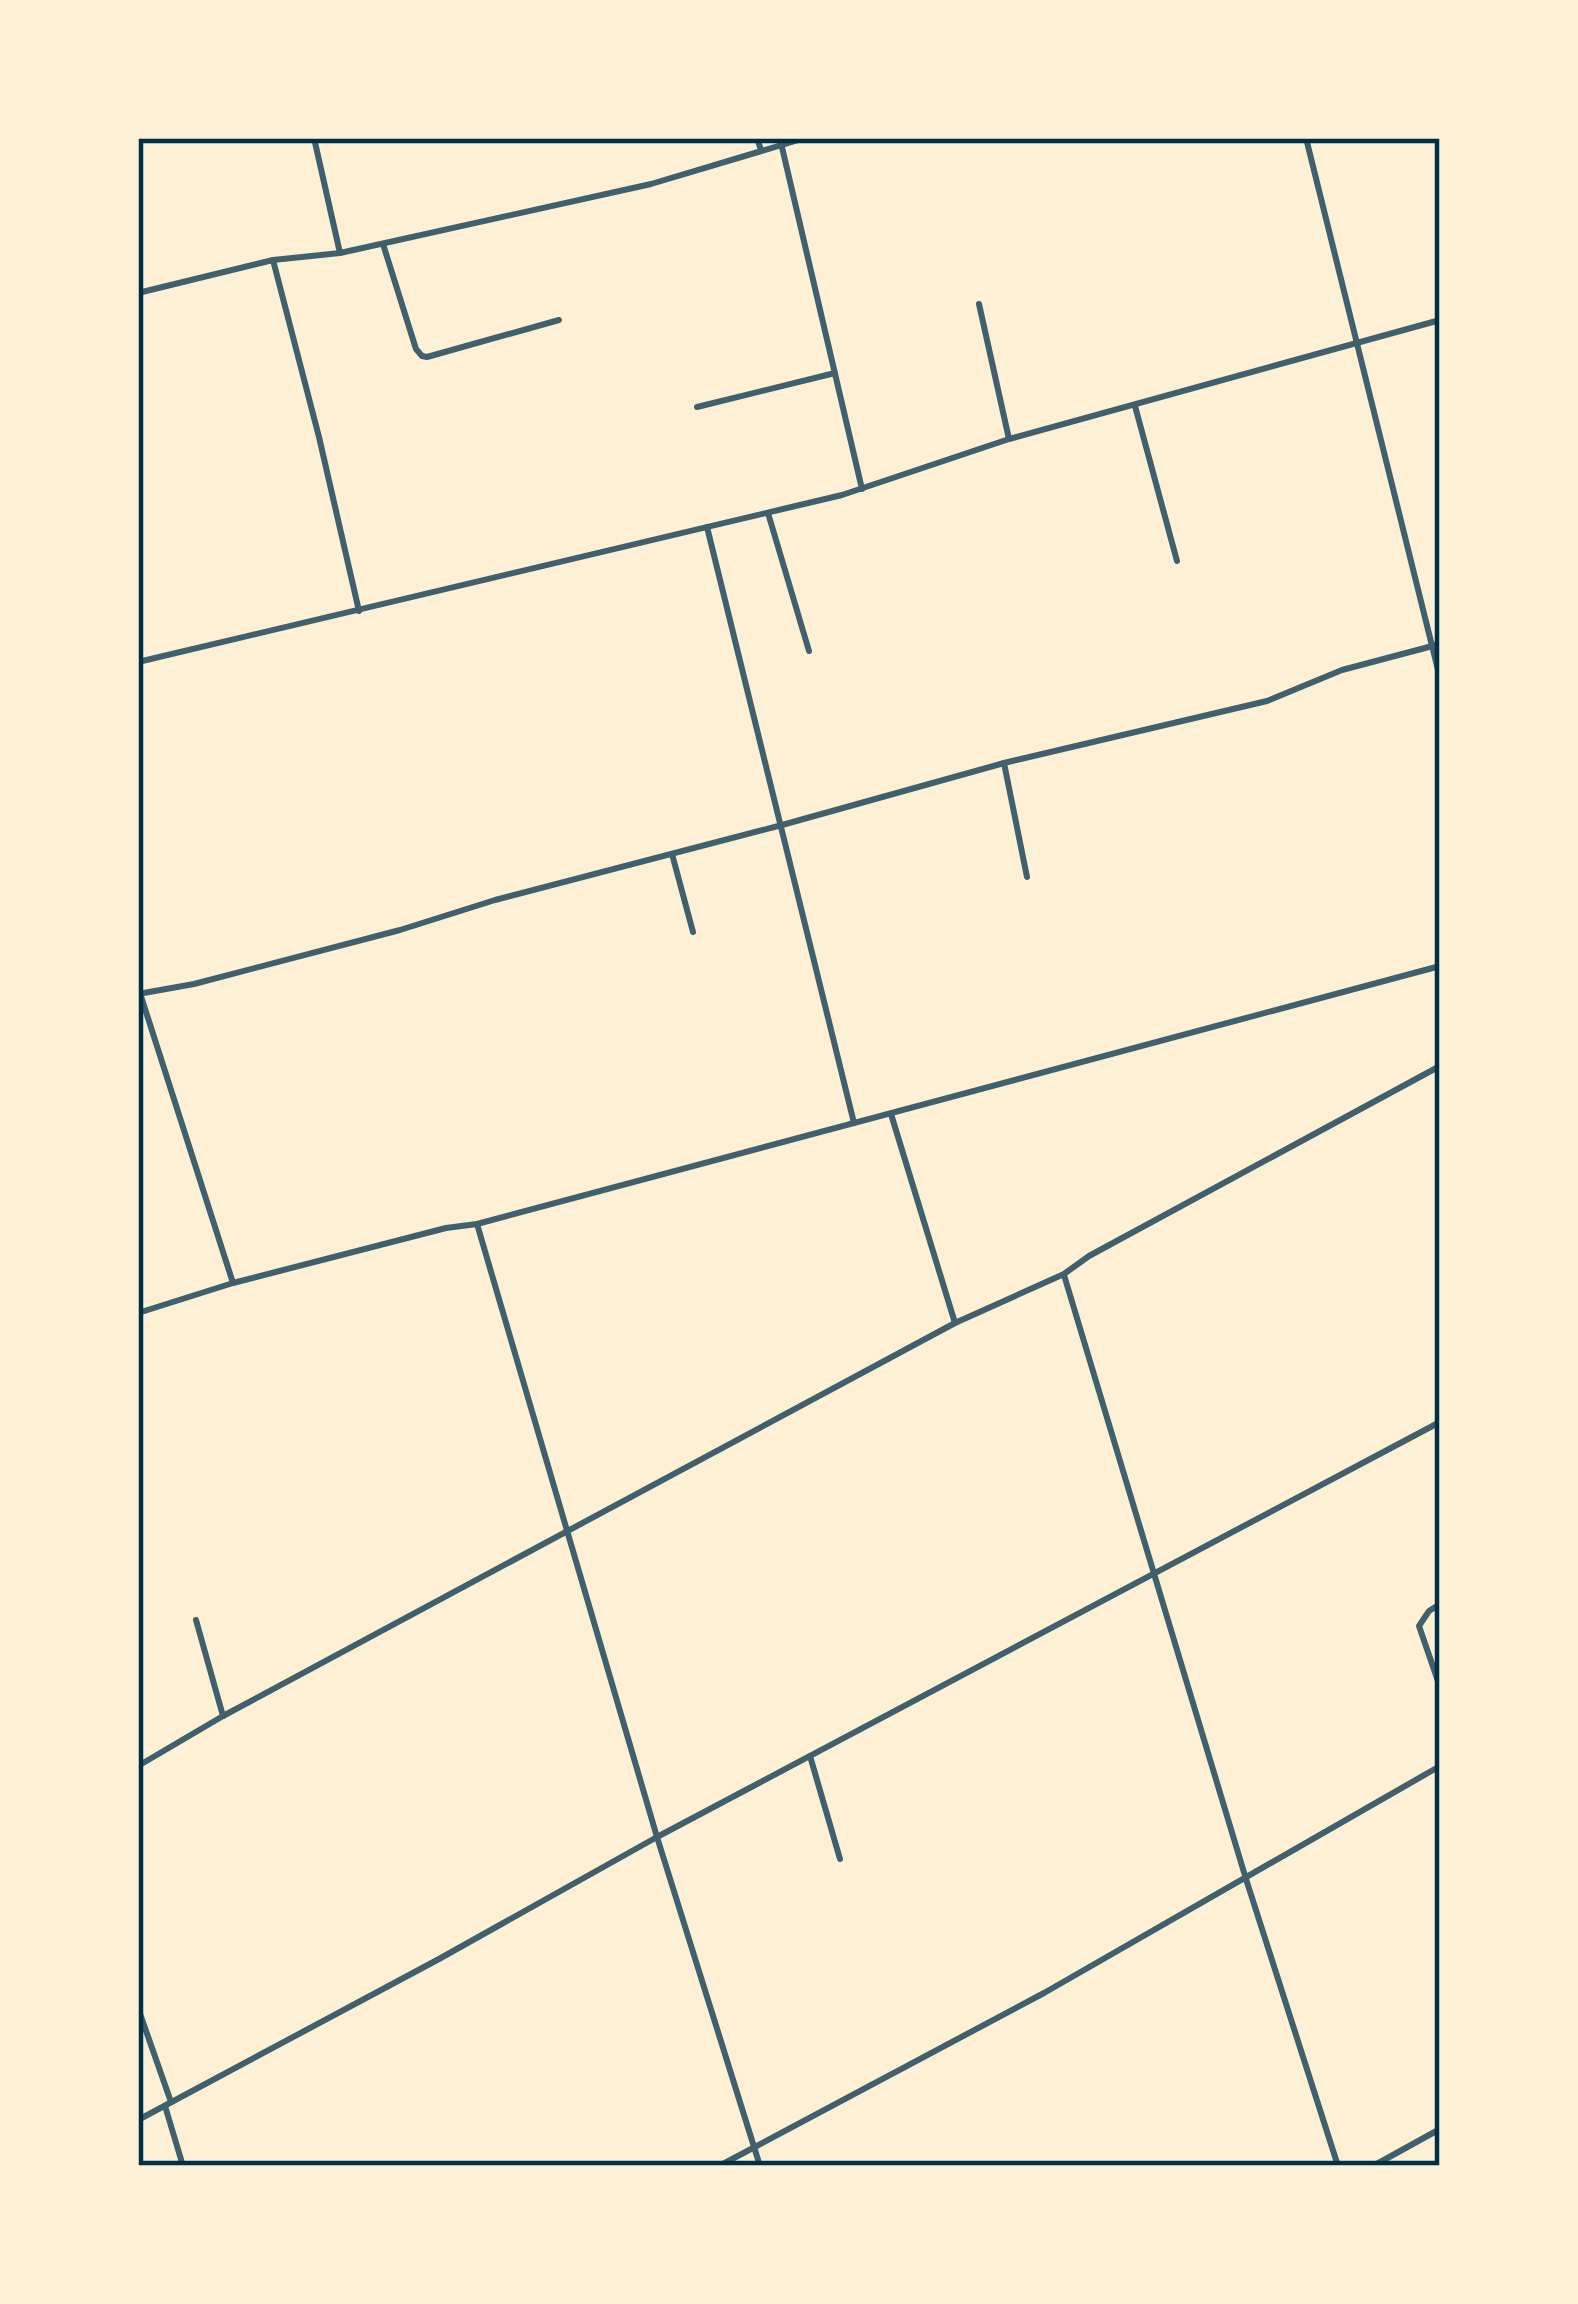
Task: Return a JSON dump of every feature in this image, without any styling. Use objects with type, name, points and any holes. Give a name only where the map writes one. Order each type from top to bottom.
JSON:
[{"type":"street","points":[[314,138],[340,253]]},
{"type":"street","points":[[758,138],[760,150]]},
{"type":"street","points":[[138,293],[273,260],[340,253],[652,184],[805,138]]},
{"type":"street","points":[[1306,138],[1436,645],[1440,678]]},
{"type":"street","points":[[781,143],[862,489]]},
{"type":"street","points":[[383,244],[422,356],[559,320]]},
{"type":"street","points":[[273,260],[359,610]]},
{"type":"street","points":[[979,304],[1009,440]]},
{"type":"street","points":[[138,662],[862,489],[1009,440],[1440,320]]},
{"type":"street","points":[[697,407],[835,374]]},
{"type":"street","points":[[1135,406],[1177,561]]},
{"type":"street","points":[[768,512],[809,651]]},
{"type":"street","points":[[707,527],[854,1123]]},
{"type":"street","points":[[233,1283],[138,991],[194,984],[1004,763],[1268,700],[1342,670],[1436,645]]},
{"type":"street","points":[[1004,763],[1027,877]]},
{"type":"street","points":[[672,854],[693,932]]},
{"type":"street","points":[[138,1312],[1440,965]]},
{"type":"street","points":[[138,1766],[955,1323],[1064,1274],[1440,1066]]},
{"type":"street","points":[[890,1114],[955,1323]]},
{"type":"street","points":[[477,1224],[657,1837],[760,2166]]},
{"type":"street","points":[[1064,1274],[1246,1879],[1338,2166]]},
{"type":"street","points":[[138,2120],[657,1837],[1440,1422]]},
{"type":"street","points":[[1440,1604],[1419,1626],[1440,1687]]},
{"type":"street","points":[[196,1620],[223,1716]]},
{"type":"street","points":[[810,1756],[840,1859]]},
{"type":"street","points":[[719,2166],[1044,1994],[1440,1766]]},
{"type":"street","points":[[138,2008],[183,2166]]},
{"type":"street","points":[[1372,2166],[1440,2129]]}]
